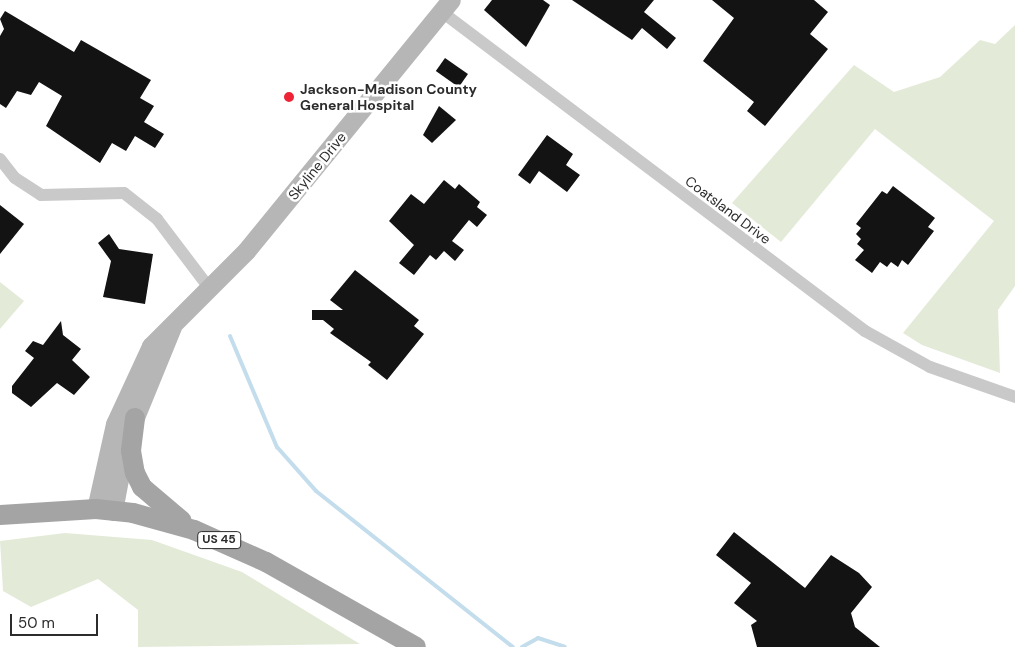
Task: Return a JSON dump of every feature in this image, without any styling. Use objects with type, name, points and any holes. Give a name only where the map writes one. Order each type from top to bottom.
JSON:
[{"type":"main road","points":[[134,418],[131,451],[142,487],[194,530]]},
{"type":"main road","name":"US 45","points":[[0,515],[105,510],[194,530],[266,562],[416,647]]},
{"type":"street","name":"Skyline Drive","points":[[105,510],[115,424],[152,346],[210,289],[273,220],[446,6]]},
{"type":"street","name":"Coatsland Drive","points":[[446,6],[865,331],[930,367],[1015,397]]},
{"type":"street","points":[[0,159],[14,178],[40,195],[124,193],[157,219],[210,289]]},
{"type":"street","name":"Skyline Drive","points":[[105,510],[134,418],[174,324]]},
{"type":"green space","points":[[1015,25],[1015,286],[998,310],[1000,373],[922,345],[903,333],[994,221],[875,129],[781,242],[732,203],[854,65],[894,92],[940,77],[980,40],[995,44]]},
{"type":"green space","points":[[0,282],[24,301],[0,329]]},
{"type":"green space","points":[[65,533],[152,540],[242,572],[360,644],[138,647],[138,610],[98,579],[31,607],[3,591],[0,541]]},
{"type":"building","points":[[492,0],[543,0],[550,5],[526,47],[484,10]]},
{"type":"building","points":[[572,0],[654,0],[644,12],[676,38],[667,49],[642,28],[632,40]]},
{"type":"building","points":[[712,0],[814,0],[828,12],[810,34],[828,49],[765,126],[747,111],[754,102],[703,61],[734,18]]},
{"type":"building","points":[[5,11],[74,52],[81,40],[151,80],[140,98],[154,106],[144,122],[164,134],[155,148],[135,136],[126,151],[112,143],[100,163],[46,126],[62,96],[39,82],[31,95],[17,91],[6,108],[0,104],[0,36],[4,29],[0,19]]},
{"type":"building","points":[[445,58],[468,74],[459,87],[436,71]]},
{"type":"building","points":[[439,106],[456,120],[432,143],[423,135]]},
{"type":"building","points":[[547,135],[573,154],[566,165],[580,175],[567,192],[539,171],[530,184],[518,175]]},
{"type":"building","points":[[444,180],[455,189],[459,184],[480,202],[477,207],[487,215],[477,227],[469,220],[452,241],[464,250],[455,261],[444,251],[436,260],[430,255],[414,275],[399,263],[414,245],[389,221],[411,194],[424,204]]},
{"type":"building","points":[[893,186],[935,218],[928,227],[934,231],[908,265],[902,260],[898,267],[891,262],[887,267],[880,262],[872,273],[855,260],[864,250],[857,244],[861,239],[856,234],[861,228],[856,224],[882,191],[887,194]]},
{"type":"building","points":[[0,205],[24,224],[0,254]]},
{"type":"building","points":[[109,234],[119,249],[153,254],[145,304],[103,297],[111,261],[98,243]]},
{"type":"building","points":[[355,270],[419,320],[414,326],[424,334],[387,380],[368,365],[371,362],[330,333],[334,329],[323,320],[312,320],[312,310],[343,310],[330,300]]},
{"type":"building","points":[[61,321],[63,335],[81,349],[72,360],[90,377],[74,395],[57,383],[31,407],[12,393],[12,386],[34,358],[25,351],[33,341],[43,345]]},
{"type":"building","points":[[734,532],[805,588],[831,555],[859,573],[872,587],[851,613],[855,627],[880,647],[757,647],[751,625],[757,621],[734,603],[751,583],[716,555]]},
{"type":"waterway","points":[[230,336],[277,447],[316,491],[513,647]]},
{"type":"waterway","points":[[522,647],[538,638],[565,647]]},
{"type":"place","name":"Jackson-Madison County General Hospital","points":[[289,97]]}]
